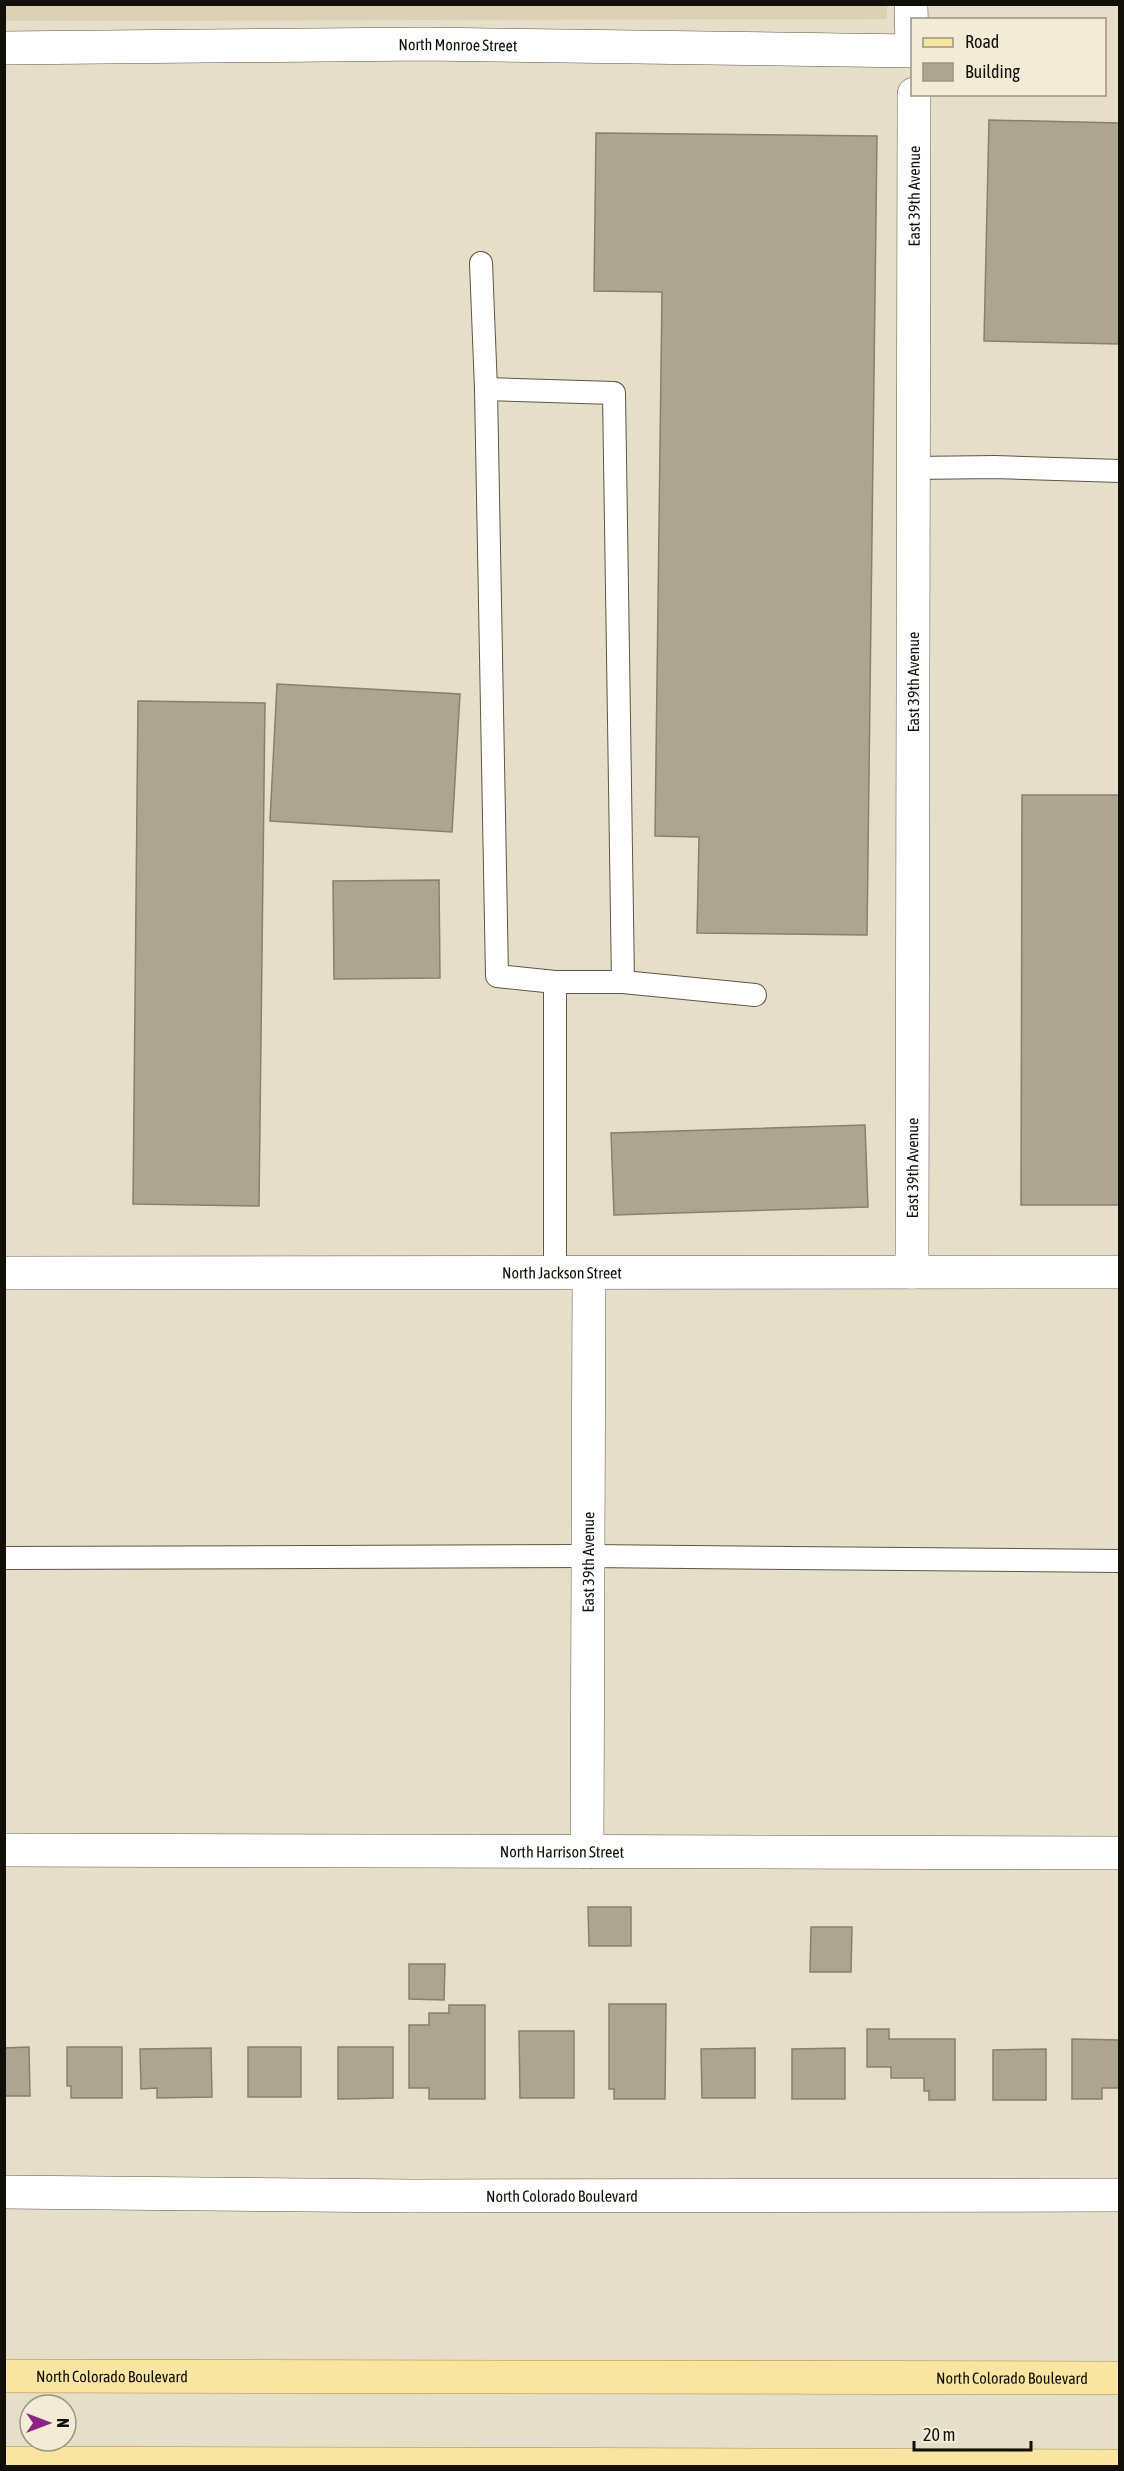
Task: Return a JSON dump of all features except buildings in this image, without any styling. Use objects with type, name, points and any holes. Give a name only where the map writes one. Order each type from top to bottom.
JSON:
[{"type":"main road","name":"North Colorado Boulevard","points":[[4,2376],[1119,2378]]},
{"type":"main road","points":[[4,2463],[1119,2466]]},
{"type":"street","name":"North Monroe Street","points":[[4,48],[425,44],[911,50]]},
{"type":"street","name":"East 39th Avenue","points":[[912,1272],[914,96]]},
{"type":"street","name":"North Jackson Street","points":[[4,1273],[1119,1272]]},
{"type":"street","name":"East 39th Avenue","points":[[587,1852],[589,1274]]},
{"type":"street","name":"North Harrison Street","points":[[4,1850],[1119,1853]]},
{"type":"street","name":"North Colorado Boulevard","points":[[4,2192],[413,2196],[1119,2195]]},
{"type":"lane","points":[[481,263],[486,389],[497,976],[555,982],[624,982],[755,995]]},
{"type":"lane","points":[[486,389],[614,393],[624,982]]},
{"type":"lane","points":[[913,468],[995,467],[1119,471]]},
{"type":"lane","points":[[555,982],[555,1274]]},
{"type":"lane","points":[[4,1558],[589,1556],[1119,1561]]},
{"type":"shaded area","points":[[5,4],[887,4],[887,19],[4,21]]}]
